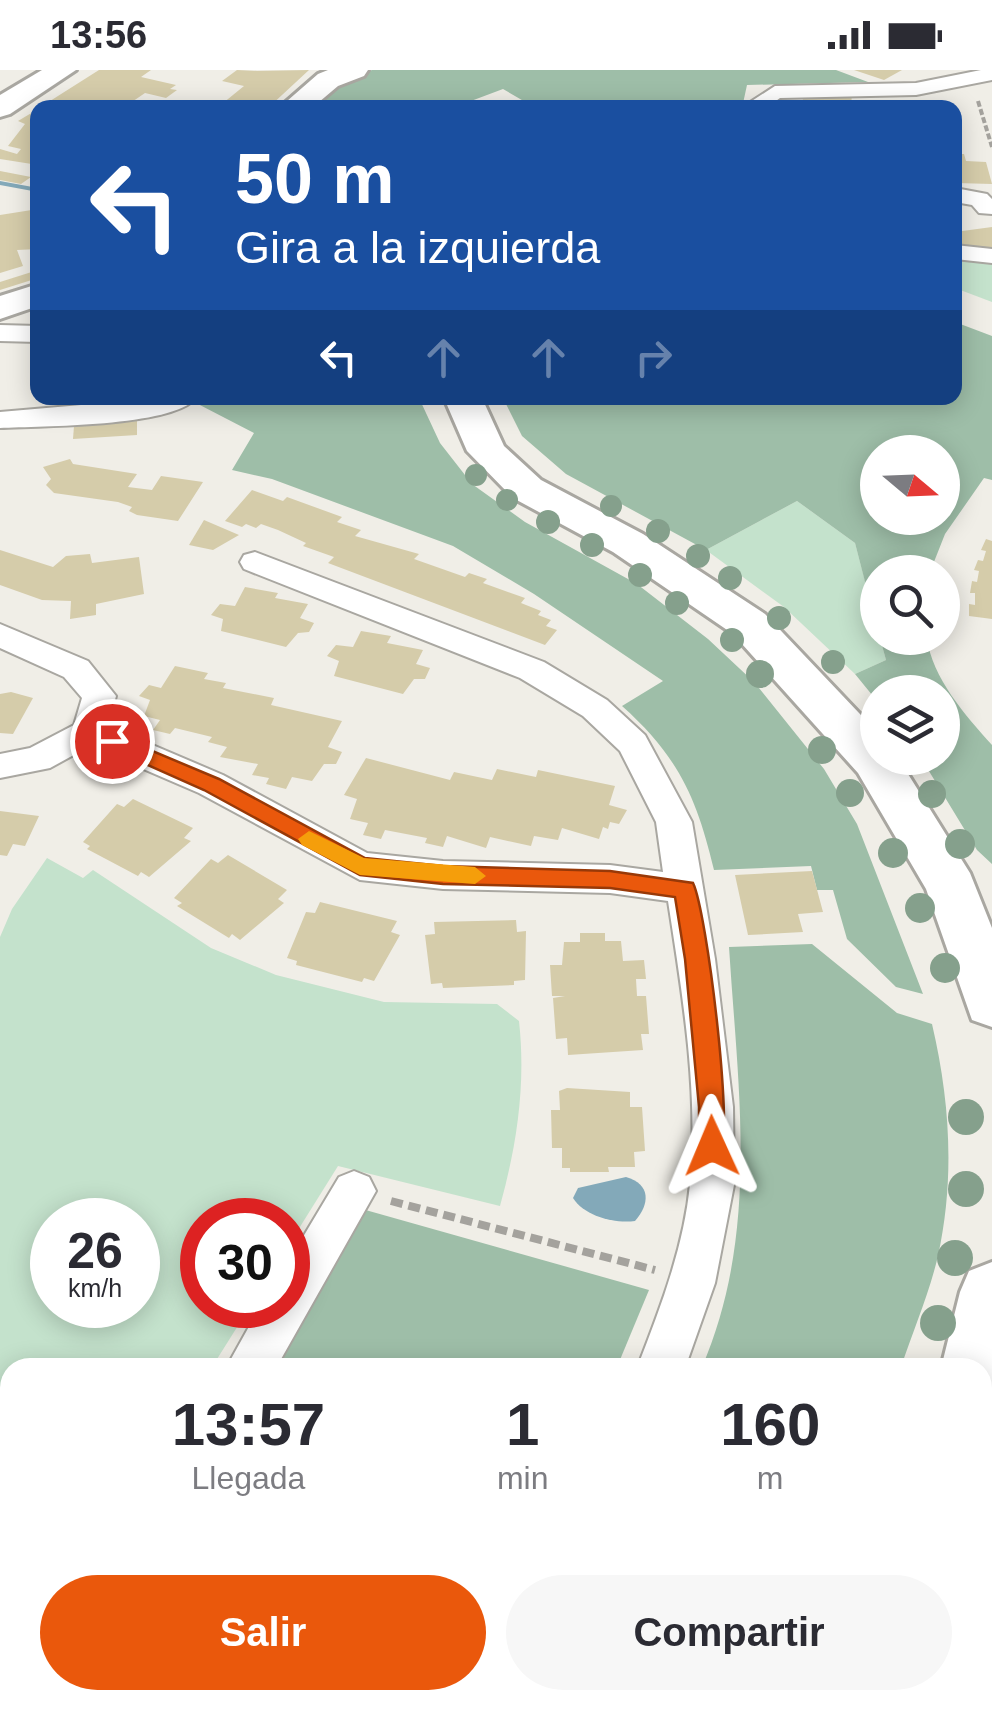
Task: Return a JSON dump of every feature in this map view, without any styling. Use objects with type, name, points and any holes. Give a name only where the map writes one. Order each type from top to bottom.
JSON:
[{"type":"street","points":[[0,108],[62,70]]},
{"type":"street","points":[[304,100],[328,80],[354,70]]},
{"type":"street","points":[[763,100],[775,92],[978,88],[992,74]]},
{"type":"street","points":[[962,196],[979,199],[989,208],[978,216],[962,219]]},
{"type":"street","points":[[962,253],[992,256]]},
{"type":"street","points":[[0,308],[30,297]]},
{"type":"street","points":[[0,333],[30,334]]},
{"type":"street","points":[[0,420],[160,409],[168,405]]},
{"type":"street","points":[[466,405],[487,450],[527,489],[628,543],[750,624],[874,761],[950,887],[976,910],[992,1004]]},
{"type":"street","points":[[255,562],[532,670],[595,708],[633,744],[674,822],[712,1107],[712,1185],[692,1284],[665,1358]]},
{"type":"street","points":[[0,635],[76,669],[99,696],[89,732],[38,759],[0,766]]},
{"type":"street","points":[[89,732],[211,784],[360,866],[443,875],[610,879],[685,889]]},
{"type":"street","points":[[310,1266],[354,1191]]},
{"type":"street","points":[[976,1358],[992,1292]]},
{"type":"street","points":[[256,1358],[273,1328]]},
{"type":"path","points":[[978,88],[992,147]]},
{"type":"path","points":[[354,1191],[656,1271]]},
{"type":"green space","points":[[372,70],[836,70],[868,82],[747,85],[744,100],[522,100],[503,89],[474,100],[318,100],[346,79]]},
{"type":"green space","points":[[962,260],[992,262],[992,302],[962,291]]},
{"type":"green space","points":[[962,325],[992,336],[992,480],[984,478],[960,512],[960,435],[860,435],[860,535],[945,535],[937,555],[860,555],[860,562],[855,543],[797,501],[706,550],[566,474],[522,436],[506,405],[962,405]]},
{"type":"green space","points":[[200,405],[422,405],[440,443],[472,484],[525,522],[637,584],[708,639],[755,683],[824,769],[857,824],[923,994],[896,987],[847,939],[833,890],[817,890],[811,866],[714,870],[683,780],[658,743],[622,706],[663,681],[534,594],[453,546],[272,479],[232,470],[254,433]]},
{"type":"green space","points":[[797,501],[855,543],[860,562],[860,655],[885,655],[886,660],[855,674],[784,607],[706,550]]},
{"type":"green space","points":[[885,655],[931,655],[940,675],[860,675],[860,680],[855,674],[886,660]]},
{"type":"green space","points":[[960,708],[992,745],[992,864],[977,850],[931,775],[960,775]]},
{"type":"green space","points":[[47,858],[83,878],[93,870],[211,948],[276,975],[384,1002],[497,1004],[519,1021],[521,1091],[500,1206],[338,1166],[310,1211],[310,1198],[180,1198],[180,1328],[237,1328],[218,1358],[0,1358],[0,937],[12,909]]},
{"type":"green space","points":[[812,944],[897,1013],[932,1024],[946,1111],[947,1198],[934,1270],[904,1358],[705,1358],[732,1265],[738,1212],[740,1107],[729,947]]},
{"type":"green space","points":[[362,1209],[649,1290],[621,1358],[274,1358],[292,1328],[310,1328],[310,1297]]},
{"type":"water","points":[[626,1177],[640,1184],[646,1195],[635,1221],[601,1217],[585,1210],[573,1198],[578,1188]]},
{"type":"building","points":[[99,70],[151,70],[141,77],[176,85],[170,89],[177,90],[166,98],[145,93],[135,100],[52,100]]},
{"type":"building","points":[[237,70],[309,70],[277,100],[227,100],[244,86],[222,81]]},
{"type":"building","points":[[854,70],[902,70],[884,80]]},
{"type":"building","points":[[852,94],[852,100],[803,100],[801,95]]},
{"type":"building","points":[[30,114],[30,164],[0,159],[0,149],[17,154],[21,149],[8,146],[25,124],[18,121]]},
{"type":"building","points":[[962,154],[966,161],[986,162],[992,184],[962,183]]},
{"type":"building","points":[[0,171],[30,177],[21,184],[0,180]]},
{"type":"building","points":[[30,210],[30,249],[17,250],[23,266],[0,273],[0,215]]},
{"type":"building","points":[[992,227],[992,249],[962,244],[962,231]]},
{"type":"building","points":[[30,273],[30,281],[0,290],[0,282]]},
{"type":"building","points":[[137,421],[137,435],[73,439],[74,426]]},
{"type":"building","points":[[70,459],[73,464],[137,474],[128,487],[152,490],[161,476],[203,482],[178,521],[137,515],[129,511],[132,507],[118,502],[54,493],[46,485],[51,479],[43,467]]},
{"type":"building","points":[[252,490],[283,501],[287,497],[342,517],[337,522],[361,530],[355,536],[419,554],[414,559],[465,577],[469,573],[487,579],[483,583],[525,598],[521,603],[541,611],[538,615],[551,620],[546,626],[557,630],[545,645],[328,563],[334,557],[303,546],[306,543],[278,530],[261,524],[256,528],[246,524],[242,527],[225,521]]},
{"type":"building","points":[[204,520],[239,535],[213,550],[189,545]]},
{"type":"building","points":[[986,539],[992,541],[992,619],[969,616],[969,604],[975,605],[975,593],[970,593],[972,581],[977,582],[979,571],[974,570],[978,560],[983,561],[986,551],[981,550]]},
{"type":"building","points":[[0,550],[53,567],[66,556],[90,554],[92,563],[139,557],[144,594],[96,604],[96,615],[70,619],[71,601],[42,600],[0,585]]},
{"type":"building","points":[[245,587],[308,604],[300,618],[314,623],[309,632],[298,633],[286,647],[221,631],[223,619],[211,615],[220,604],[235,606]]},
{"type":"building","points":[[361,631],[391,636],[387,643],[423,650],[416,664],[430,668],[425,679],[414,679],[403,694],[334,676],[339,661],[327,656],[336,645],[353,647]]},
{"type":"building","points":[[175,666],[208,673],[204,679],[226,683],[223,688],[274,698],[271,705],[342,721],[328,747],[342,752],[336,764],[324,764],[312,781],[292,777],[286,789],[266,784],[269,778],[252,775],[258,764],[220,757],[227,747],[208,742],[212,737],[175,728],[170,734],[153,730],[160,720],[144,716],[150,700],[139,696],[149,685],[161,688]]},
{"type":"building","points":[[11,692],[33,698],[13,734],[0,733],[0,694]]},
{"type":"building","points":[[366,758],[450,780],[454,772],[492,780],[497,769],[536,777],[538,770],[615,786],[609,805],[627,810],[619,824],[610,822],[608,829],[603,827],[599,839],[562,828],[558,840],[534,836],[531,846],[490,837],[486,848],[447,836],[443,847],[425,843],[427,838],[385,830],[381,839],[363,835],[368,823],[350,819],[357,799],[344,795]]},
{"type":"building","points":[[133,799],[193,828],[184,838],[191,841],[149,877],[141,872],[138,876],[87,849],[90,846],[83,842],[117,804],[124,807]]},
{"type":"building","points":[[0,811],[39,816],[25,846],[13,844],[7,856],[0,855]]},
{"type":"building","points":[[228,855],[287,890],[278,899],[284,903],[240,940],[232,934],[229,938],[177,906],[182,903],[174,898],[211,859],[218,863]]},
{"type":"building","points":[[812,871],[823,912],[798,914],[803,932],[748,935],[735,875]]},
{"type":"building","points":[[320,902],[397,921],[391,932],[400,935],[374,981],[364,978],[362,982],[296,965],[297,961],[287,958],[306,912],[315,913]]},
{"type":"building","points":[[516,920],[517,932],[526,931],[525,980],[514,981],[514,985],[443,988],[442,983],[431,984],[425,935],[435,934],[434,922]]},
{"type":"building","points":[[580,933],[605,933],[605,941],[621,941],[623,961],[644,960],[646,979],[636,979],[637,996],[646,996],[649,1034],[641,1034],[643,1050],[568,1055],[567,1038],[556,1039],[553,998],[565,996],[552,996],[550,965],[562,965],[564,942],[580,942]]},
{"type":"building","points":[[567,1088],[630,1092],[630,1107],[642,1107],[645,1151],[634,1152],[635,1167],[608,1167],[609,1172],[570,1172],[570,1168],[562,1168],[562,1148],[552,1148],[551,1110],[560,1110],[559,1091]]},
{"type":"waterway","points":[[0,183],[30,189]]},
{"type":"slow traffic","points":[[309,839],[360,866],[475,876]]},
{"type":"route","points":[[112,741],[211,784],[360,866],[443,875],[610,879],[685,889],[712,1107],[712,1146]]}]
